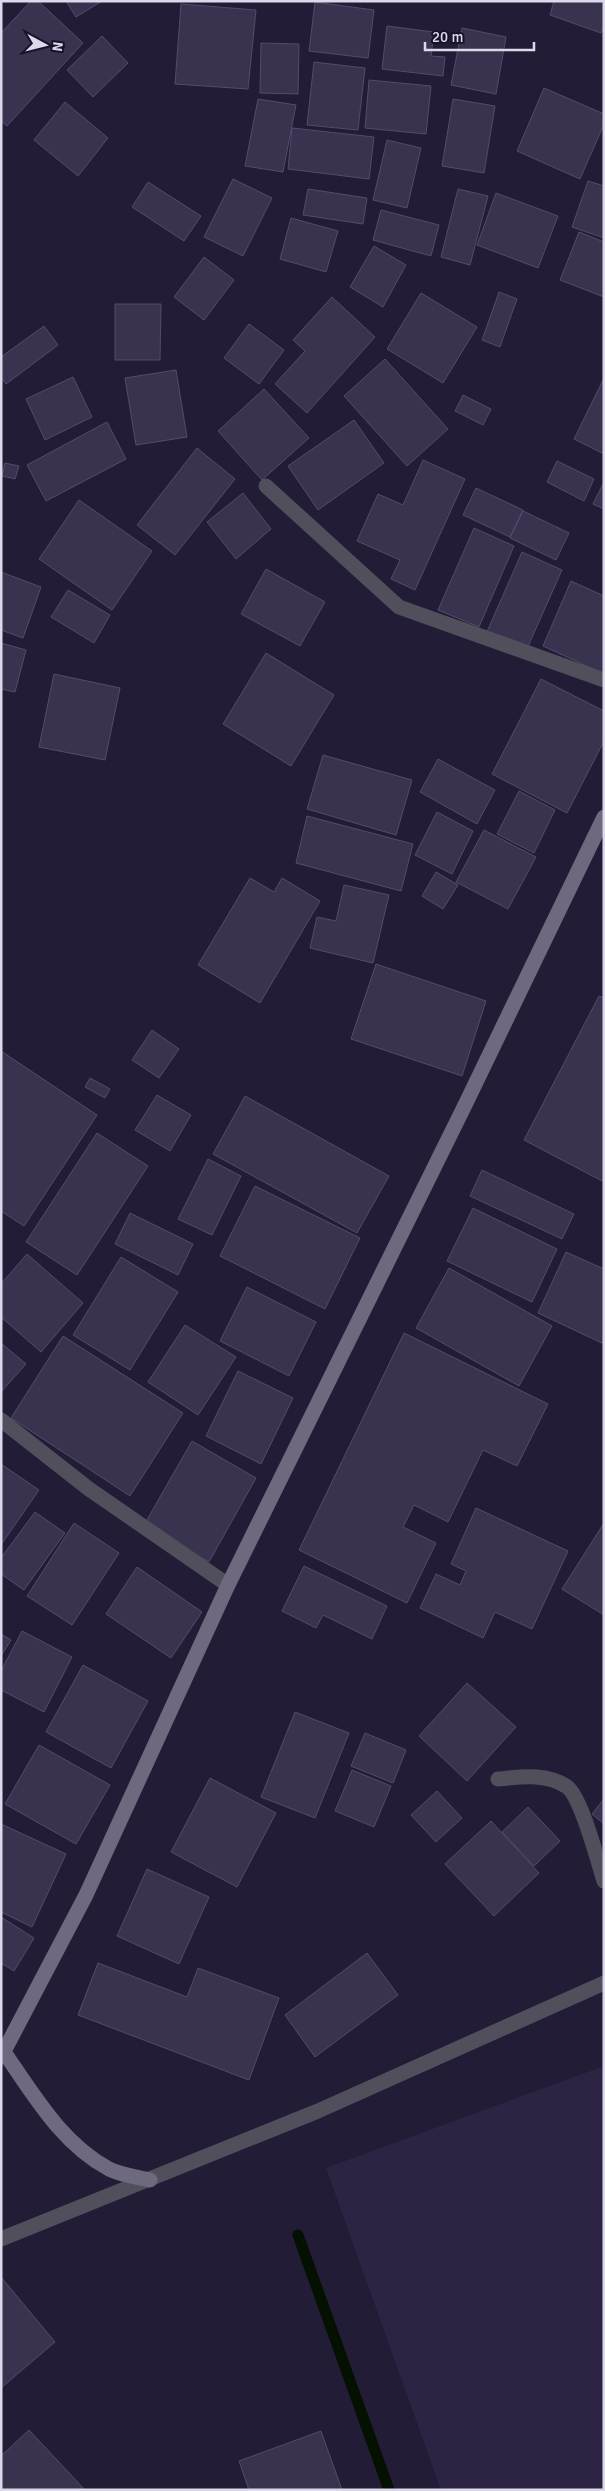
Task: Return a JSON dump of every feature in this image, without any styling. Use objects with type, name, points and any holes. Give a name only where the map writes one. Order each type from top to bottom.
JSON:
[{"type":"main road","points":[[150,2180],[110,2169],[72,2141],[45,2114],[2,2054],[86,1895],[228,1585],[604,817]]},
{"type":"street","points":[[266,486],[399,607],[604,680]]},
{"type":"street","points":[[1,1420],[89,1489],[228,1585]]},
{"type":"street","points":[[498,1779],[528,1776],[547,1778],[568,1787],[583,1816],[604,1881]]},
{"type":"street","points":[[1,2239],[318,2111],[604,1983]]},
{"type":"shaded area","points":[[604,2066],[604,2490],[441,2490],[326,2168]]},
{"type":"building","points":[[31,1],[38,1],[83,43],[7,126],[1,121],[1,33]]},
{"type":"building","points":[[66,1],[102,1],[76,17]]},
{"type":"building","points":[[554,1],[604,1],[604,26],[601,33],[550,15]]},
{"type":"building","points":[[315,2],[374,10],[368,58],[309,51]]},
{"type":"building","points":[[181,4],[256,10],[248,89],[175,84]]},
{"type":"building","points":[[387,26],[434,32],[431,56],[445,57],[443,76],[382,69]]},
{"type":"building","points":[[462,28],[506,37],[496,94],[451,85]]},
{"type":"building","points":[[102,36],[128,63],[93,97],[67,70]]},
{"type":"building","points":[[261,43],[299,44],[298,94],[260,93]]},
{"type":"building","points":[[314,62],[365,68],[358,130],[307,125]]},
{"type":"building","points":[[369,80],[431,86],[426,134],[365,128]]},
{"type":"building","points":[[544,88],[604,114],[604,124],[580,179],[517,151]]},
{"type":"building","points":[[258,99],[296,105],[283,172],[245,166]]},
{"type":"building","points":[[453,99],[495,106],[484,173],[442,166]]},
{"type":"building","points":[[65,102],[108,138],[78,176],[34,140]]},
{"type":"building","points":[[292,128],[374,137],[369,179],[288,169]]},
{"type":"building","points":[[387,140],[421,148],[407,208],[373,200]]},
{"type":"building","points":[[233,179],[272,198],[243,256],[204,237]]},
{"type":"building","points":[[588,181],[604,186],[604,238],[572,227]]},
{"type":"building","points":[[148,182],[201,216],[184,241],[132,207]]},
{"type":"building","points":[[308,189],[367,198],[363,224],[303,215]]},
{"type":"building","points":[[458,189],[488,196],[470,265],[441,257]]},
{"type":"building","points":[[496,193],[558,216],[538,268],[477,245]]},
{"type":"building","points":[[381,210],[439,225],[431,256],[373,240]]},
{"type":"building","points":[[291,218],[338,231],[326,272],[280,259]]},
{"type":"building","points":[[579,232],[604,242],[604,297],[560,280]]},
{"type":"building","points":[[374,246],[406,265],[383,307],[350,287]]},
{"type":"building","points":[[204,257],[234,280],[204,320],[174,297]]},
{"type":"building","points":[[499,292],[517,299],[500,347],[482,340]]},
{"type":"building","points":[[421,293],[477,327],[443,383],[387,349]]},
{"type":"building","points":[[332,297],[375,337],[307,413],[275,384],[305,351],[293,340]]},
{"type":"building","points":[[115,304],[161,304],[160,360],[115,360]]},
{"type":"building","points":[[249,324],[284,350],[259,384],[224,358]]},
{"type":"building","points":[[44,326],[58,345],[6,384],[1,378],[1,357]]},
{"type":"building","points":[[385,359],[448,429],[407,466],[344,396]]},
{"type":"building","points":[[176,370],[187,437],[136,445],[125,378]]},
{"type":"building","points":[[73,377],[92,417],[45,440],[26,399]]},
{"type":"building","points":[[604,378],[604,454],[574,439]]},
{"type":"building","points":[[264,389],[309,438],[262,480],[218,431]]},
{"type":"building","points":[[463,395],[491,409],[483,425],[455,411]]},
{"type":"building","points":[[354,420],[384,463],[318,510],[288,466]]},
{"type":"building","points":[[107,422],[126,459],[46,501],[27,465]]},
{"type":"building","points":[[197,448],[235,479],[175,555],[137,525]]},
{"type":"building","points":[[423,460],[465,479],[415,590],[391,579],[400,560],[357,541],[378,494],[403,505]]},
{"type":"building","points":[[557,461],[594,479],[584,501],[547,482]]},
{"type":"building","points":[[5,463],[19,466],[15,479],[2,476]]},
{"type":"building","points":[[604,482],[604,509],[593,504]]},
{"type":"building","points":[[476,488],[523,510],[510,537],[463,515]]},
{"type":"building","points":[[243,493],[271,529],[236,559],[207,522]]},
{"type":"building","points":[[79,500],[152,551],[112,610],[39,559]]},
{"type":"building","points":[[523,511],[569,533],[556,560],[510,538]]},
{"type":"building","points":[[474,528],[514,546],[479,627],[438,610]]},
{"type":"building","points":[[522,552],[562,570],[526,651],[486,634]]},
{"type":"building","points":[[266,569],[325,602],[300,646],[241,614]]},
{"type":"building","points":[[1,572],[41,587],[23,638],[1,630]]},
{"type":"building","points":[[571,581],[604,596],[604,674],[543,646]]},
{"type":"building","points":[[68,590],[110,615],[94,643],[51,617]]},
{"type":"building","points":[[1,643],[26,650],[15,692],[1,689]]},
{"type":"building","points":[[266,653],[334,695],[291,766],[223,724]]},
{"type":"building","points":[[54,674],[120,688],[105,760],[39,747]]},
{"type":"building","points":[[541,679],[604,711],[604,741],[567,813],[492,774]]},
{"type":"building","points":[[323,755],[412,780],[396,835],[307,809]]},
{"type":"building","points":[[438,759],[495,790],[477,824],[420,792]]},
{"type":"building","points":[[519,791],[555,810],[534,853],[497,834]]},
{"type":"building","points":[[437,812],[473,831],[452,874],[415,855]]},
{"type":"building","points":[[307,816],[413,844],[401,891],[296,863]]},
{"type":"building","points":[[484,830],[536,857],[508,909],[456,882]]},
{"type":"building","points":[[436,872],[458,885],[443,909],[422,896]]},
{"type":"building","points":[[250,878],[274,892],[282,878],[320,901],[260,1003],[198,965]]},
{"type":"building","points":[[344,885],[389,895],[373,963],[310,948],[317,917],[336,921]]},
{"type":"building","points":[[376,964],[486,1001],[462,1076],[351,1039]]},
{"type":"building","points":[[599,996],[604,998],[604,1182],[524,1140]]},
{"type":"building","points":[[152,1030],[179,1049],[159,1078],[132,1060]]},
{"type":"building","points":[[1,1051],[97,1115],[24,1226],[1,1211]]},
{"type":"building","points":[[90,1078],[110,1089],[105,1098],[85,1087]]},
{"type":"building","points":[[157,1095],[191,1115],[170,1151],[135,1130]]},
{"type":"building","points":[[245,1096],[389,1176],[357,1233],[213,1154]]},
{"type":"building","points":[[97,1133],[148,1166],[77,1275],[26,1242]]},
{"type":"building","points":[[208,1159],[241,1176],[212,1235],[178,1219]]},
{"type":"building","points":[[482,1170],[574,1214],[562,1239],[470,1196]]},
{"type":"building","points":[[255,1186],[360,1238],[325,1309],[220,1256]]},
{"type":"building","points":[[473,1208],[557,1249],[532,1302],[447,1261]]},
{"type":"building","points":[[130,1213],[193,1244],[178,1275],[115,1244]]},
{"type":"building","points":[[566,1252],[604,1269],[604,1344],[538,1313]]},
{"type":"building","points":[[27,1254],[83,1303],[41,1352],[1,1317],[1,1284]]},
{"type":"building","points":[[121,1257],[178,1292],[130,1370],[73,1335]]},
{"type":"building","points":[[449,1268],[552,1326],[519,1386],[416,1328]]},
{"type":"building","points":[[247,1287],[316,1322],[289,1376],[220,1341]]},
{"type":"building","points":[[185,1325],[236,1357],[198,1415],[148,1382]]},
{"type":"building","points":[[404,1333],[548,1404],[517,1466],[483,1450],[448,1522],[414,1505],[403,1527],[436,1543],[407,1603],[299,1550]]},
{"type":"building","points":[[63,1336],[183,1413],[130,1496],[11,1418]]},
{"type":"building","points":[[1,1343],[26,1364],[1,1392]]},
{"type":"building","points":[[238,1371],[293,1398],[261,1464],[206,1436]]},
{"type":"building","points":[[192,1441],[256,1478],[209,1562],[144,1525]]},
{"type":"building","points":[[1,1464],[39,1490],[1,1545]]},
{"type":"building","points":[[476,1508],[568,1551],[532,1629],[495,1612],[483,1638],[420,1608],[436,1574],[460,1585],[466,1571],[451,1564]]},
{"type":"building","points":[[35,1512],[65,1533],[24,1590],[1,1574],[1,1558]]},
{"type":"building","points":[[74,1523],[119,1553],[72,1625],[27,1596]]},
{"type":"building","points":[[604,1523],[604,1615],[562,1589]]},
{"type":"building","points":[[304,1566],[387,1606],[372,1639],[323,1615],[316,1628],[282,1611]]},
{"type":"building","points":[[137,1567],[202,1612],[171,1658],[106,1614]]},
{"type":"building","points":[[22,1631],[72,1657],[44,1712],[1,1690],[1,1671]]},
{"type":"building","points":[[1,1634],[11,1640],[1,1656]]},
{"type":"building","points":[[83,1665],[148,1701],[111,1768],[46,1732]]},
{"type":"building","points":[[467,1683],[516,1727],[467,1781],[419,1736]]},
{"type":"building","points":[[295,1712],[349,1733],[315,1818],[261,1797]]},
{"type":"building","points":[[365,1733],[406,1750],[393,1783],[351,1766]]},
{"type":"building","points":[[39,1745],[110,1785],[76,1844],[5,1804]]},
{"type":"building","points":[[352,1770],[391,1786],[374,1827],[335,1811]]},
{"type":"building","points":[[210,1778],[276,1813],[237,1887],[171,1852]]},
{"type":"building","points":[[437,1791],[462,1818],[436,1842],[411,1815]]},
{"type":"building","points":[[604,1799],[604,1824],[592,1814]]},
{"type":"building","points":[[528,1807],[560,1841],[534,1866],[502,1832]]},
{"type":"building","points":[[491,1821],[539,1873],[494,1916],[445,1864]]},
{"type":"building","points":[[1,1824],[66,1854],[32,1927],[1,1912]]},
{"type":"building","points":[[147,1869],[209,1897],[179,1964],[117,1936]]},
{"type":"building","points":[[1,1917],[34,1938],[14,1971],[1,1963]]},
{"type":"building","points":[[367,1953],[398,1995],[315,2057],[285,2015]]},
{"type":"building","points":[[98,1963],[187,1997],[198,1968],[279,1998],[249,2080],[78,2015]]},
{"type":"building","points":[[1,2277],[55,2342],[1,2388]]},
{"type":"building","points":[[29,2430],[85,2490],[1,2490],[1,2456]]},
{"type":"building","points":[[321,2431],[342,2490],[249,2490],[239,2461]]},
{"type":"waterway","points":[[298,2235],[389,2490]]}]
